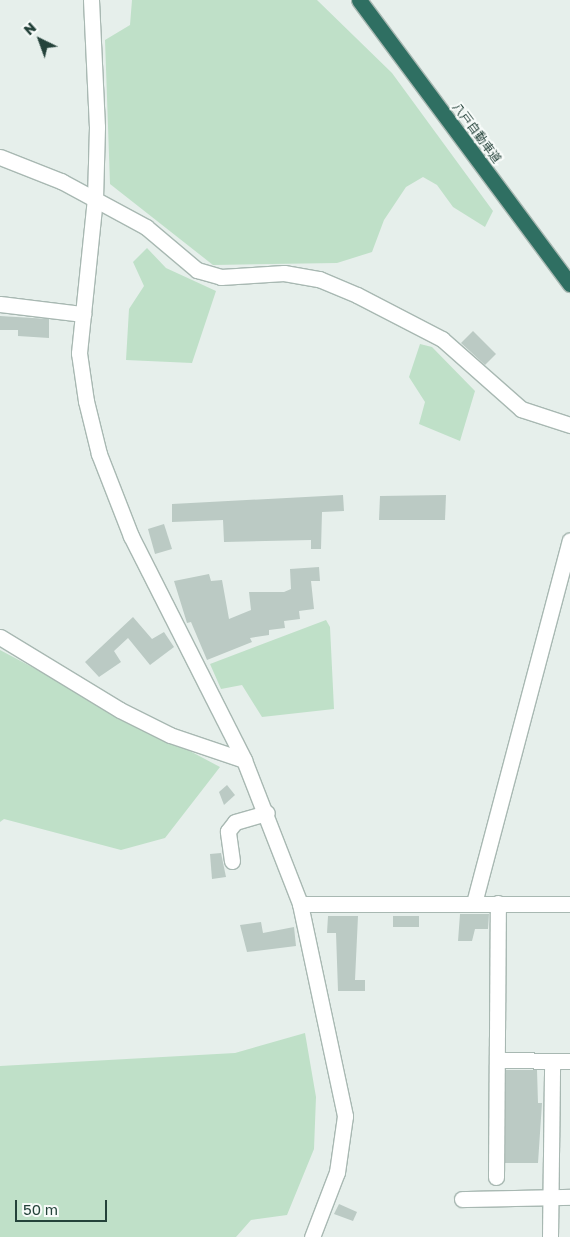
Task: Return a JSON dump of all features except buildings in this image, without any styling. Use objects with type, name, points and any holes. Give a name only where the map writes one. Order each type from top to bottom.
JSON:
[{"type":"highway","name":"八戸自動車道","points":[[358,0],[570,284]]},
{"type":"street","points":[[90,0],[97,127],[95,198],[79,353],[99,454],[130,536],[244,760],[267,813],[300,904],[346,1116],[337,1172],[312,1237]]},
{"type":"street","points":[[0,157],[95,198],[146,227],[197,270],[221,277],[284,273],[319,279],[357,296],[442,339],[521,409],[570,425]]},
{"type":"street","points":[[0,304],[83,314]]},
{"type":"street","points":[[474,903],[570,540]]},
{"type":"street","points":[[0,637],[39,657],[120,710],[170,735],[244,760]]},
{"type":"street","points":[[232,861],[228,831],[235,822],[267,813]]},
{"type":"street","points":[[496,1177],[498,902]]},
{"type":"street","points":[[300,904],[498,902],[570,904]]},
{"type":"street","points":[[497,1060],[570,1061]]},
{"type":"street","points":[[550,1237],[552,1061]]},
{"type":"street","points":[[462,1199],[570,1197]]},
{"type":"green space","points":[[132,0],[317,0],[392,73],[493,211],[485,227],[453,207],[437,185],[423,177],[406,187],[384,220],[372,252],[337,263],[213,265],[110,184],[105,40],[130,25]]},
{"type":"green space","points":[[147,248],[166,268],[216,291],[192,363],[126,360],[129,309],[144,286],[133,262]]},
{"type":"green space","points":[[420,344],[432,347],[475,391],[460,441],[419,424],[425,402],[409,377]]},
{"type":"green space","points":[[326,620],[330,627],[334,709],[262,717],[242,685],[221,689],[210,664]]},
{"type":"green space","points":[[0,650],[220,767],[165,838],[121,850],[4,819],[0,822]]},
{"type":"green space","points":[[305,1033],[316,1097],[314,1149],[287,1215],[251,1220],[236,1237],[0,1237],[0,1066],[235,1053]]}]
